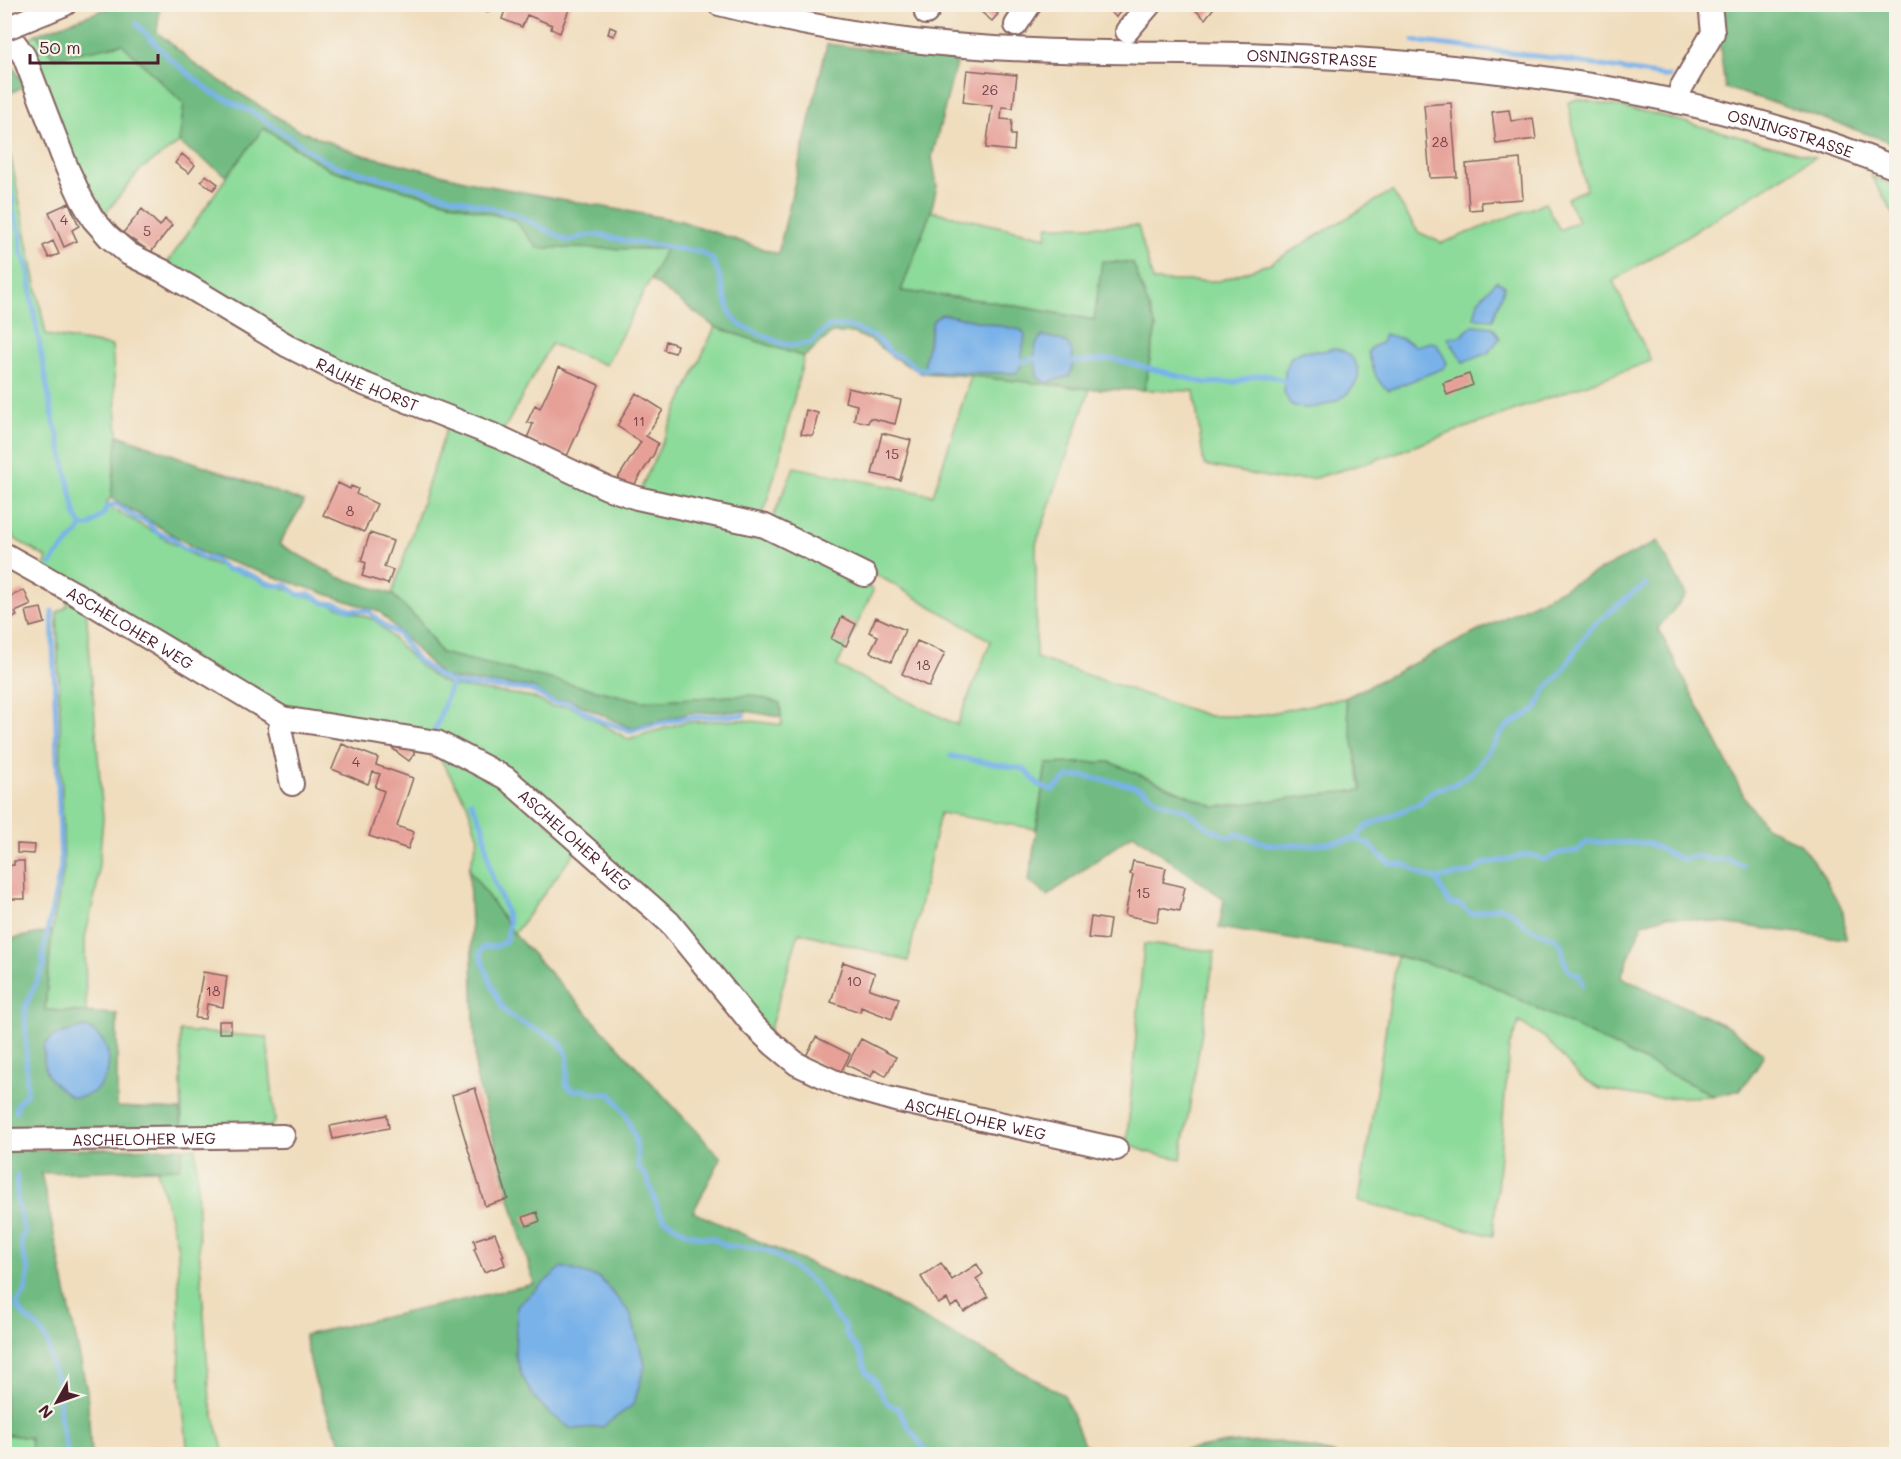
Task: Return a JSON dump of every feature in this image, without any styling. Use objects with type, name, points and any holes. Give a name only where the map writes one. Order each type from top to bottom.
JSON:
[{"type":"street","name":"OSNINGSTRASSE","points":[[719,4],[818,28],[915,41],[1108,53],[1273,55],[1403,62],[1548,78],[1677,102],[1796,134],[1896,168]]},
{"type":"street","points":[[1016,25],[1030,4]]},
{"type":"street","points":[[1127,31],[1150,4]]},
{"type":"street","points":[[1677,102],[1681,88],[1713,33],[1710,4]]},
{"type":"street","points":[[4,28],[56,8]]},
{"type":"street","name":"RAUHE HORST","points":[[4,28],[24,56],[67,168],[82,200],[93,219],[129,254],[163,271],[288,346],[359,382],[501,438],[607,488],[637,498],[765,526],[865,574]]},
{"type":"street","name":"ASCHELOHER WEG","points":[[4,554],[84,599],[282,718],[437,742],[506,778],[669,922],[752,1024],[797,1064],[842,1085],[895,1100],[1116,1149]]},
{"type":"street","points":[[282,718],[280,729],[292,784]]},
{"type":"street","name":"ASCHELOHER WEG","points":[[4,1140],[283,1136]]},
{"type":"green space","points":[[117,5],[160,5],[157,32],[200,68],[296,129],[357,153],[484,185],[681,221],[778,254],[827,44],[957,60],[932,157],[937,186],[931,211],[901,291],[988,301],[1094,320],[1102,261],[1133,263],[1156,327],[1144,390],[1090,389],[921,373],[893,357],[872,341],[853,333],[832,333],[804,357],[715,327],[651,280],[665,249],[538,248],[514,220],[328,169],[264,128],[227,176],[179,143],[184,104],[122,44],[54,58],[36,34]]},
{"type":"green space","points":[[1715,5],[1896,5],[1896,144],[1802,111],[1725,88]]},
{"type":"green space","points":[[36,34],[54,58],[122,43],[184,104],[179,143],[141,169],[100,220],[23,42]]},
{"type":"green space","points":[[4,56],[26,85],[5,96],[4,96]]},
{"type":"green space","points":[[1577,99],[1651,113],[1815,157],[1613,281],[1651,361],[1373,461],[1315,478],[1282,480],[1204,465],[1194,391],[1144,390],[1156,327],[1102,262],[1095,320],[988,301],[901,291],[931,211],[1046,237],[1048,226],[1138,226],[1153,281],[1219,281],[1271,263],[1392,191],[1418,232],[1442,243],[1545,203],[1560,230],[1578,221],[1567,198],[1586,189],[1568,103]]},
{"type":"green space","points":[[263,128],[328,169],[514,220],[538,248],[666,249],[606,365],[551,344],[502,433],[362,378],[166,265]]},
{"type":"green space","points":[[8,143],[46,335],[112,346],[118,435],[111,498],[107,501],[110,507],[200,559],[375,620],[421,667],[439,680],[452,686],[532,697],[552,707],[570,706],[628,739],[686,722],[744,720],[782,725],[780,703],[752,695],[642,701],[441,653],[420,622],[392,594],[448,424],[781,539],[864,581],[873,591],[837,666],[957,725],[991,641],[879,576],[776,525],[773,517],[794,467],[933,495],[971,376],[1090,389],[1036,544],[1036,658],[1209,716],[1256,716],[1345,698],[1362,790],[1215,807],[1110,762],[1046,764],[1036,829],[940,813],[908,961],[799,932],[769,1032],[509,774],[301,715],[265,701],[43,569],[47,558],[15,539],[5,523],[4,146]]},
{"type":"green space","points":[[1871,176],[1896,186],[1896,218]]},
{"type":"green space","points":[[715,327],[804,357],[764,511],[752,518],[638,495]]},
{"type":"green space","points":[[118,435],[304,502],[279,544],[338,577],[392,594],[420,622],[441,653],[642,701],[752,695],[780,703],[781,717],[745,711],[690,713],[630,728],[568,699],[553,701],[532,687],[457,680],[442,676],[380,612],[203,553],[111,498]]},
{"type":"green space","points":[[1658,541],[1686,595],[1658,628],[1746,800],[1765,826],[1800,844],[1819,869],[1843,911],[1846,939],[1666,916],[1642,924],[1621,977],[1730,1028],[1764,1054],[1740,1090],[1715,1096],[1470,975],[1397,956],[1219,928],[1224,899],[1133,834],[1047,896],[1029,881],[1046,764],[1110,762],[1215,807],[1362,790],[1345,698]]},
{"type":"green space","points":[[67,596],[86,608],[103,818],[97,886],[85,938],[86,1012],[45,1010],[52,931],[64,868],[57,613],[67,606]]},
{"type":"green space","points":[[435,750],[502,785],[578,848],[514,934],[469,869],[478,838],[467,804]]},
{"type":"green space","points":[[469,869],[514,934],[721,1158],[693,1212],[886,1298],[1064,1395],[1084,1444],[1106,1454],[347,1454],[332,1425],[315,1381],[304,1335],[534,1284],[476,1077]]},
{"type":"green space","points":[[52,931],[45,1010],[117,1014],[117,1107],[180,1110],[182,1129],[7,1129],[5,1127],[4,940]]},
{"type":"green space","points":[[1144,944],[1215,951],[1181,1159],[1144,1151],[1127,1139]]},
{"type":"green space","points":[[1397,956],[1470,975],[1715,1096],[1651,1098],[1600,1089],[1579,1076],[1544,1037],[1519,1022],[1509,1048],[1493,1236],[1359,1201]]},
{"type":"green space","points":[[180,1031],[267,1037],[275,1122],[270,1127],[182,1129]]},
{"type":"green space","points":[[184,1148],[196,1148],[199,1247],[210,1401],[224,1454],[188,1454],[180,1377],[178,1248],[157,1169],[180,1168]]},
{"type":"green space","points":[[184,1148],[180,1168],[41,1173],[87,1391],[91,1454],[32,1454],[30,1438],[5,1434],[5,1156],[12,1150]]},
{"type":"green space","points":[[4,1434],[30,1438],[32,1454],[7,1454]]},
{"type":"green space","points":[[1284,1442],[1336,1454],[1164,1454],[1227,1443]]},
{"type":"water","points":[[1496,281],[1505,286],[1493,319],[1474,318],[1478,301]]},
{"type":"water","points":[[942,314],[1021,330],[1025,335],[1020,369],[1016,373],[931,372],[924,364],[933,320]]},
{"type":"water","points":[[1473,325],[1493,327],[1500,338],[1488,353],[1463,362],[1448,338],[1461,336]]},
{"type":"water","points":[[1384,334],[1403,339],[1416,346],[1431,342],[1437,344],[1447,363],[1444,368],[1389,390],[1378,379],[1368,352],[1372,347],[1381,343]]},
{"type":"water","points":[[1043,336],[1061,340],[1070,348],[1073,362],[1069,376],[1046,383],[1038,378],[1035,349]]},
{"type":"water","points":[[1334,348],[1346,352],[1355,361],[1358,373],[1354,386],[1342,397],[1325,405],[1306,408],[1290,404],[1284,392],[1285,371],[1291,357],[1303,351],[1323,351]]},
{"type":"water","points":[[86,1027],[98,1036],[106,1047],[109,1059],[107,1071],[103,1082],[95,1091],[84,1096],[71,1097],[48,1076],[44,1064],[44,1045],[55,1035]]},
{"type":"water","points":[[562,1267],[600,1278],[630,1313],[645,1365],[634,1404],[602,1427],[572,1429],[548,1412],[534,1397],[522,1376],[515,1354],[517,1306]]},
{"type":"building","points":[[475,4],[491,4],[489,12],[474,7]]},
{"type":"building","points":[[507,4],[571,4],[560,33],[551,29],[552,25],[527,15],[522,27],[502,19]]},
{"type":"building","points":[[986,4],[998,14],[992,21],[980,11]]},
{"type":"building","points":[[1102,4],[1127,4],[1116,17]]},
{"type":"building","points":[[1189,4],[1217,4],[1205,19]]},
{"type":"building","points":[[610,27],[617,30],[614,36],[608,34]]},
{"type":"building","points":[[967,70],[1017,75],[1013,108],[1002,107],[1001,119],[1012,120],[1011,135],[1015,135],[1014,151],[986,148],[992,106],[963,102]]},
{"type":"building","points":[[1451,103],[1457,177],[1430,178],[1424,105]]},
{"type":"building","points":[[1509,110],[1511,121],[1533,118],[1536,139],[1496,144],[1492,112]]},
{"type":"building","points":[[182,154],[195,165],[189,173],[175,163]]},
{"type":"building","points":[[1520,159],[1523,199],[1481,202],[1482,209],[1469,210],[1466,164]]},
{"type":"building","points":[[206,175],[218,184],[213,190],[201,181]]},
{"type":"building","points":[[69,203],[79,226],[72,230],[77,241],[64,247],[49,212]]},
{"type":"building","points":[[142,209],[160,226],[165,219],[172,225],[151,252],[123,233]]},
{"type":"building","points":[[53,241],[59,254],[49,258],[43,246]]},
{"type":"building","points":[[666,341],[677,345],[675,353],[664,350]]},
{"type":"building","points":[[559,367],[599,385],[567,456],[527,438],[533,424],[527,422],[535,405],[540,408]]},
{"type":"building","points":[[1469,374],[1473,385],[1447,395],[1443,383]]},
{"type":"building","points":[[848,388],[901,400],[895,424],[870,418],[868,423],[854,420],[857,405],[845,402]]},
{"type":"building","points":[[636,393],[663,410],[646,436],[658,443],[654,454],[631,490],[616,481],[641,442],[617,426]]},
{"type":"building","points":[[806,410],[818,413],[813,436],[801,434]]},
{"type":"building","points":[[882,433],[911,440],[900,480],[872,474]]},
{"type":"building","points":[[338,483],[350,489],[351,486],[358,489],[356,494],[377,504],[364,532],[323,515]]},
{"type":"building","points":[[370,533],[393,541],[384,567],[393,570],[388,584],[362,576],[366,563],[361,561]]},
{"type":"building","points":[[4,588],[9,597],[24,590],[31,605],[15,612],[17,616],[4,622]]},
{"type":"building","points":[[41,608],[45,623],[30,627],[26,611]]},
{"type":"building","points":[[842,617],[856,624],[846,646],[831,639]]},
{"type":"building","points":[[876,617],[905,630],[891,662],[870,652],[878,636],[869,632]]},
{"type":"building","points":[[917,641],[945,653],[929,687],[902,674]]},
{"type":"building","points":[[400,740],[415,753],[409,761],[393,749]]},
{"type":"building","points":[[342,744],[378,758],[376,765],[413,778],[397,826],[414,832],[408,849],[369,836],[384,791],[375,787],[380,774],[373,772],[368,784],[332,769]]},
{"type":"building","points":[[17,844],[35,845],[34,854],[17,853]]},
{"type":"building","points":[[14,861],[24,861],[25,899],[4,899],[4,866],[14,865]]},
{"type":"building","points":[[1133,861],[1166,868],[1163,882],[1185,887],[1180,911],[1160,907],[1157,922],[1125,915],[1133,875],[1130,874]]},
{"type":"building","points":[[1091,917],[1110,920],[1107,940],[1088,938]]},
{"type":"building","points":[[843,962],[875,973],[869,989],[899,998],[892,1019],[861,1007],[860,1012],[831,1002]]},
{"type":"building","points":[[203,972],[227,976],[223,1007],[207,1004],[205,1019],[195,1018]]},
{"type":"building","points":[[219,1021],[231,1021],[231,1033],[219,1033]]},
{"type":"building","points":[[816,1037],[850,1054],[840,1074],[806,1056]]},
{"type":"building","points":[[861,1039],[896,1057],[886,1076],[874,1070],[871,1077],[847,1065]]},
{"type":"building","points":[[475,1088],[508,1199],[485,1206],[452,1095]]},
{"type":"building","points":[[387,1115],[389,1128],[333,1139],[330,1126]]},
{"type":"building","points":[[537,1212],[540,1221],[527,1226],[523,1217]]},
{"type":"building","points":[[495,1233],[505,1265],[484,1272],[474,1249],[476,1248],[474,1240]]},
{"type":"building","points":[[941,1263],[952,1280],[977,1264],[983,1274],[976,1279],[988,1297],[964,1312],[958,1303],[951,1307],[947,1299],[938,1304],[921,1277]]},
{"type":"waterway","points":[[137,24],[169,58],[211,92],[254,113],[325,161],[517,215],[568,241],[597,235],[701,252],[712,259],[730,313],[740,325],[783,344],[796,345],[810,343],[828,327],[848,326],[875,337],[891,353],[907,360],[918,370],[934,367]]},
{"type":"waterway","points":[[1414,41],[1552,58],[1669,77]]},
{"type":"waterway","points":[[4,137],[12,209],[20,232],[21,251],[29,270],[32,302],[53,420],[76,516],[81,526],[90,526],[104,513],[107,506],[116,504],[136,518],[147,522],[156,532],[172,538],[182,547],[197,553],[202,558],[219,563],[227,570],[242,572],[279,586],[286,585],[299,595],[309,594],[325,603],[337,604],[351,610],[368,611],[398,634],[417,660],[440,677],[457,684],[530,690],[550,702],[568,702],[597,719],[630,731],[683,718],[744,715]]},
{"type":"waterway","points":[[1068,362],[1114,359],[1206,383],[1237,382],[1254,376],[1267,375],[1285,381]]},
{"type":"waterway","points":[[1015,363],[1041,360]]},
{"type":"waterway","points":[[51,564],[81,526]]},
{"type":"waterway","points":[[1355,839],[1367,826],[1418,804],[1434,790],[1455,784],[1474,771],[1505,728],[1536,709],[1544,691],[1562,672],[1589,629],[1630,595],[1646,585]]},
{"type":"waterway","points":[[16,1111],[17,1104],[27,1093],[25,1007],[44,965],[42,957],[61,867],[52,611]]},
{"type":"waterway","points":[[434,733],[452,682]]},
{"type":"waterway","points":[[951,756],[1024,769],[1039,785],[1053,790],[1068,777],[1083,776],[1130,785],[1144,790],[1170,806],[1184,809],[1209,828],[1231,838],[1237,834],[1271,845],[1312,845],[1355,839],[1369,844],[1391,864],[1407,865],[1422,875],[1436,879],[1472,872],[1485,863],[1527,854],[1546,860],[1559,853],[1577,851],[1587,842],[1648,843],[1681,859],[1697,856],[1713,860],[1727,859],[1743,866]]},
{"type":"waterway","points":[[471,801],[483,826],[491,874],[509,924],[506,941],[497,946],[483,947],[480,953],[504,1009],[514,1018],[550,1036],[564,1048],[568,1058],[566,1084],[570,1088],[577,1091],[585,1089],[590,1093],[611,1094],[626,1114],[636,1141],[638,1167],[646,1176],[664,1219],[687,1233],[712,1238],[727,1246],[769,1251],[815,1284],[835,1316],[845,1325],[848,1338],[860,1353],[866,1371],[889,1404],[898,1408],[928,1454]]},
{"type":"waterway","points":[[1436,879],[1449,903],[1460,905],[1472,914],[1498,907],[1511,911],[1526,926],[1555,938],[1562,946],[1564,961],[1569,971],[1579,975],[1583,984]]},
{"type":"waterway","points":[[17,1175],[18,1205],[25,1234],[21,1238],[23,1255],[29,1271],[25,1293],[18,1301],[17,1307],[40,1329],[48,1343],[50,1362],[58,1380],[60,1417],[67,1454]]}]
